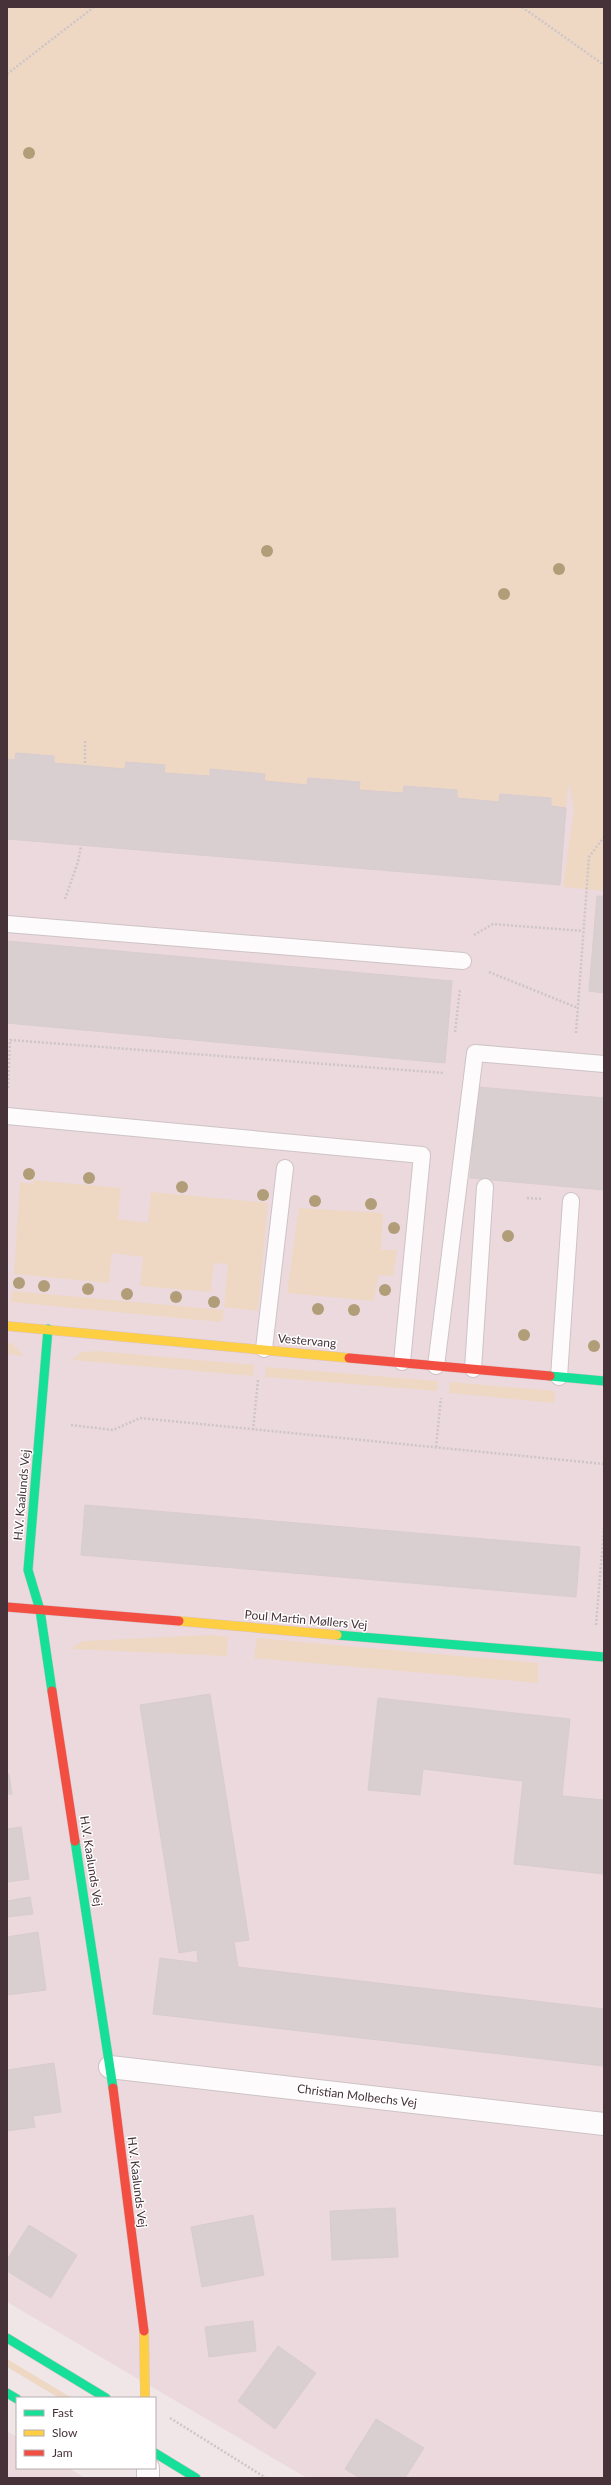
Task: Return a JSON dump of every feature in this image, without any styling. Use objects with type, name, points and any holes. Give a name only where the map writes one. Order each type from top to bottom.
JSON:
[{"type":"street","name":"Vestervang","points":[[7,1326],[604,1381]]},
{"type":"street","name":"H.V. Kaalunds Vej","points":[[48,1329],[28,1570],[40,1610],[110,2067],[144,2329],[145,2397]]},
{"type":"street","name":"Poul Martin Møllers Vej","points":[[7,1607],[604,1657]]},
{"type":"street","name":"Christian Molbechs Vej","points":[[110,2067],[604,2124]]},
{"type":"street","points":[[7,2338],[104,2397]]},
{"type":"street","points":[[7,2393],[16,2398]]},
{"type":"street","points":[[156,2454],[196,2478]]},
{"type":"lane","points":[[7,924],[463,961]]},
{"type":"lane","points":[[440,1366],[475,1053],[604,1064]]},
{"type":"lane","points":[[7,1116],[422,1155],[402,1362]]},
{"type":"lane","points":[[264,1349],[285,1168]]},
{"type":"lane","points":[[473,1369],[485,1187]]},
{"type":"lane","points":[[559,1377],[571,1201]]},
{"type":"path","points":[[7,74],[94,7]]},
{"type":"path","points":[[522,7],[604,65]]},
{"type":"path","points":[[85,741],[86,764]]},
{"type":"path","points":[[574,1062],[589,857],[604,837]]},
{"type":"path","points":[[55,928],[78,862],[81,846]]},
{"type":"path","points":[[455,1036],[463,961],[471,937],[493,924],[583,930]]},
{"type":"path","points":[[463,961],[578,1008]]},
{"type":"path","points":[[8,1091],[9,1040],[451,1074]]},
{"type":"path","points":[[254,1430],[258,1381],[264,1349]]},
{"type":"path","points":[[436,1447],[440,1366]]},
{"type":"path","points":[[40,1422],[113,1430],[140,1418],[604,1464]]},
{"type":"path","points":[[593,1656],[604,1528]]},
{"type":"path","points":[[168,2417],[266,2478]]},
{"type":"shaded area","points":[[7,7],[604,46],[604,2478],[307,2478],[7,2302]]},
{"type":"shaded area","points":[[7,7],[604,7],[604,891],[563,887],[574,809],[569,783],[566,808],[551,806],[551,798],[500,794],[499,802],[457,798],[457,790],[404,786],[403,793],[359,790],[359,782],[308,778],[307,785],[264,781],[210,769],[210,776],[164,773],[164,765],[126,762],[125,769],[54,763],[54,756],[16,753],[15,760],[7,759]]},
{"type":"shaded area","points":[[33,1180],[121,1188],[118,1219],[148,1223],[151,1192],[268,1203],[258,1311],[224,1307],[228,1264],[214,1263],[211,1292],[140,1286],[143,1257],[112,1253],[109,1283],[14,1274],[20,1182],[33,1184]]},
{"type":"shaded area","points":[[299,1208],[383,1213],[381,1250],[397,1250],[393,1276],[378,1275],[374,1301],[287,1293]]},
{"type":"shaded area","points":[[12,1291],[224,1310],[223,1319],[220,1322],[11,1302]]},
{"type":"shaded area","points":[[7,1343],[12,1343],[24,1356],[7,1354]]},
{"type":"shaded area","points":[[98,1351],[255,1365],[253,1376],[72,1360],[81,1352]]},
{"type":"shaded area","points":[[266,1367],[438,1381],[437,1391],[265,1377]]},
{"type":"shaded area","points":[[450,1382],[555,1391],[554,1403],[449,1393]]},
{"type":"shaded area","points":[[209,1635],[228,1637],[227,1656],[70,1649],[83,1641]]},
{"type":"shaded area","points":[[257,1638],[538,1663],[538,1683],[254,1658]]},
{"type":"shaded area","points":[[7,2359],[70,2397],[57,2397],[7,2367]]},
{"type":"shaded area","points":[[7,2431],[16,2436],[16,2469],[71,2469],[85,2478],[7,2478]]},
{"type":"building","points":[[16,753],[54,756],[54,763],[125,769],[126,762],[165,765],[164,773],[210,776],[210,769],[265,774],[264,781],[307,785],[308,778],[360,782],[359,790],[403,793],[404,786],[457,790],[457,798],[499,802],[500,794],[551,798],[551,806],[566,808],[560,885],[7,839],[7,759],[15,760]]},
{"type":"building","points":[[597,896],[604,896],[604,993],[589,991]]},
{"type":"building","points":[[7,941],[452,981],[445,1063],[7,1023]]},
{"type":"building","points":[[478,1087],[604,1098],[604,1190],[470,1178]]},
{"type":"building","points":[[85,1505],[580,1547],[576,1597],[81,1555]]},
{"type":"building","points":[[210,1694],[249,1940],[234,1942],[238,1967],[604,2009],[604,2066],[153,2014],[160,1958],[198,1963],[197,1950],[179,1953],[140,1705]]},
{"type":"building","points":[[378,1698],[570,1719],[562,1796],[604,1800],[604,1874],[514,1864],[523,1781],[423,1769],[420,1795],[368,1790]]},
{"type":"building","points":[[7,1774],[9,1774],[12,1794],[7,1794]]},
{"type":"building","points":[[21,1827],[29,1879],[7,1882],[7,1829]]},
{"type":"building","points":[[30,1897],[33,1914],[7,1917],[7,1901]]},
{"type":"building","points":[[38,1932],[46,1990],[7,1995],[7,1937]]},
{"type":"building","points":[[54,2063],[61,2112],[33,2116],[35,2127],[7,2131],[7,2070]]},
{"type":"building","points":[[395,2208],[398,2257],[332,2260],[330,2211]]},
{"type":"building","points":[[253,2215],[264,2275],[202,2287],[191,2227]]},
{"type":"building","points":[[29,2225],[77,2255],[51,2298],[7,2271],[7,2260]]},
{"type":"building","points":[[253,2321],[256,2351],[209,2357],[205,2327]]},
{"type":"building","points":[[278,2346],[316,2373],[275,2429],[238,2401]]},
{"type":"building","points":[[376,2419],[424,2448],[405,2478],[360,2478],[345,2469]]},
{"type":"traffic: fast","points":[[48,1329],[28,1570],[40,1610],[52,1691]]},
{"type":"traffic: fast","points":[[550,1376],[604,1381]]},
{"type":"traffic: fast","points":[[337,1635],[604,1657]]},
{"type":"traffic: fast","points":[[75,1841],[113,2088]]},
{"type":"traffic: fast","points":[[7,2338],[104,2397]]},
{"type":"traffic: fast","points":[[7,2393],[16,2398]]},
{"type":"traffic: fast","points":[[156,2454],[196,2478]]},
{"type":"traffic: slow","points":[[7,1326],[349,1358]]},
{"type":"traffic: slow","points":[[179,1621],[337,1635]]},
{"type":"traffic: slow","points":[[144,2331],[145,2397]]},
{"type":"traffic: jam","points":[[349,1358],[550,1376]]},
{"type":"traffic: jam","points":[[7,1607],[179,1621]]},
{"type":"traffic: jam","points":[[52,1691],[75,1841]]},
{"type":"traffic: jam","points":[[113,2088],[144,2331]]}]
